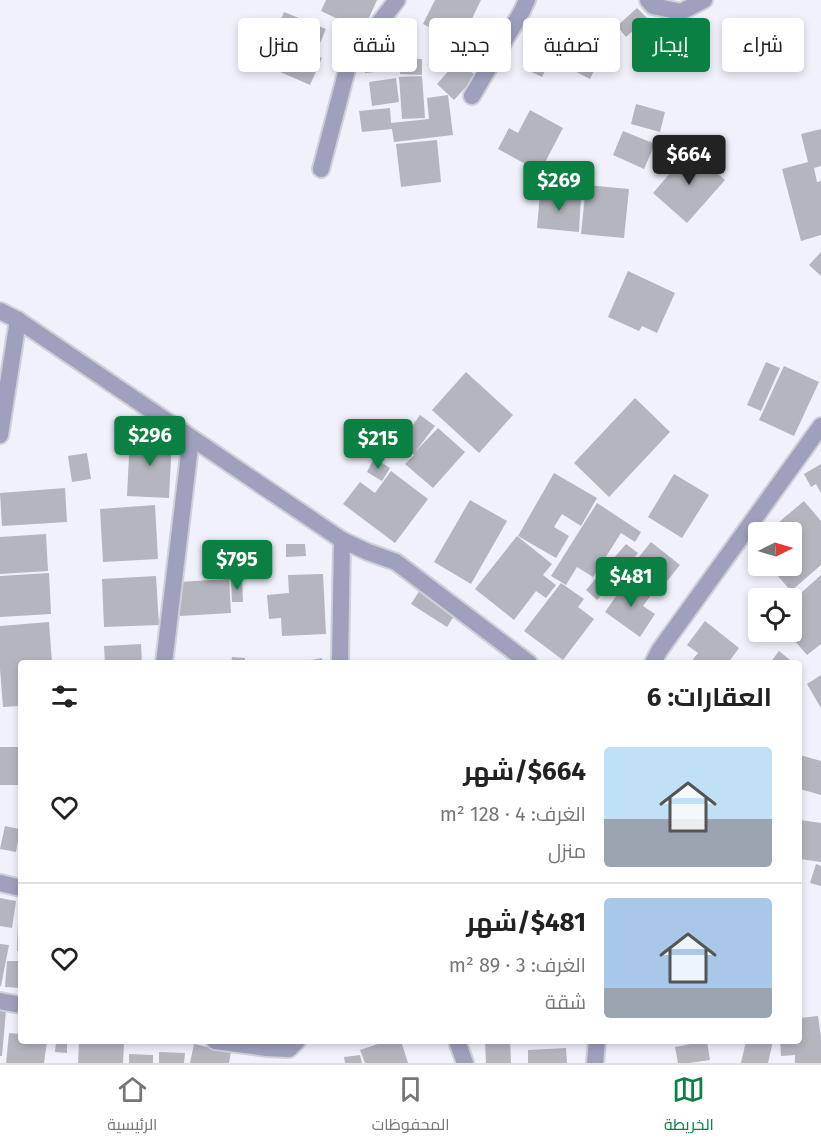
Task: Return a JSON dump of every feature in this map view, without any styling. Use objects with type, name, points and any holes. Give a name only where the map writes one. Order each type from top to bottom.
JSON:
[{"type":"street","points":[[321,169],[349,62],[397,0]]},
{"type":"street","points":[[472,96],[522,11],[526,0]]},
{"type":"street","points":[[648,0],[652,6],[681,12],[704,0]]},
{"type":"street","points":[[0,311],[18,320],[342,540],[396,562],[525,660]]},
{"type":"street","points":[[0,435],[18,320]]},
{"type":"street","points":[[654,660],[821,426]]},
{"type":"street","points":[[164,660],[191,438]]},
{"type":"street","points":[[340,660],[342,540]]},
{"type":"street","points":[[0,883],[18,887]]},
{"type":"street","points":[[0,1001],[18,1004]]},
{"type":"street","points":[[237,1044],[289,1049],[294,1044]]},
{"type":"street","points":[[458,1044],[465,1063]]},
{"type":"street","points":[[595,1063],[597,1044]]},
{"type":"building","points":[[326,0],[377,0],[369,18],[336,18],[321,11]]},
{"type":"building","points":[[435,0],[481,0],[472,18],[429,18],[429,27],[423,24]]},
{"type":"building","points":[[637,8],[647,18],[632,18],[632,32],[626,37],[620,30],[620,23]]},
{"type":"building","points":[[284,12],[299,18],[281,18]]},
{"type":"building","points":[[320,27],[326,29],[320,43]]},
{"type":"building","points":[[417,59],[422,59],[422,75],[400,74],[400,72],[417,72]]},
{"type":"building","points":[[280,72],[316,72],[310,85]]},
{"type":"building","points":[[448,72],[472,72],[476,76],[454,100],[437,84]]},
{"type":"building","points":[[531,72],[544,72],[542,77]]},
{"type":"building","points":[[576,72],[593,72],[590,79]]},
{"type":"building","points":[[422,76],[425,118],[402,119],[399,77]]},
{"type":"building","points":[[396,78],[399,102],[372,106],[369,82]]},
{"type":"building","points":[[448,95],[453,135],[394,142],[392,129],[362,132],[359,111],[390,108],[391,123],[429,119],[427,98]]},
{"type":"building","points":[[636,104],[665,112],[660,132],[631,124]]},
{"type":"building","points":[[530,110],[563,128],[540,172],[498,149],[509,128],[518,133]]},
{"type":"building","points":[[821,129],[821,166],[814,168],[817,182],[821,181],[821,235],[801,241],[782,169],[808,162],[801,134]]},
{"type":"building","points":[[623,131],[655,144],[644,169],[613,155]]},
{"type":"building","points":[[437,140],[441,182],[401,187],[396,144]]},
{"type":"building","points":[[690,150],[725,180],[687,223],[653,193]]},
{"type":"building","points":[[586,185],[629,189],[624,238],[581,234]]},
{"type":"building","points":[[540,193],[581,196],[579,232],[537,228]]},
{"type":"building","points":[[821,252],[821,276],[809,265]]},
{"type":"building","points":[[628,271],[675,293],[657,333],[642,326],[639,331],[608,317]]},
{"type":"building","points":[[766,362],[780,368],[761,411],[747,405]]},
{"type":"building","points":[[784,366],[819,382],[794,436],[759,420]]},
{"type":"building","points":[[466,372],[513,415],[479,453],[432,410]]},
{"type":"building","points":[[635,398],[670,432],[609,497],[574,463]]},
{"type":"building","points":[[420,415],[435,426],[415,452],[438,428],[465,452],[433,488],[405,464],[414,455],[399,444]]},
{"type":"building","points":[[130,436],[172,438],[169,498],[127,496]]},
{"type":"building","points":[[87,453],[91,479],[72,482],[68,456]]},
{"type":"building","points":[[374,458],[390,468],[382,481],[367,472]]},
{"type":"building","points":[[821,464],[821,493],[816,484],[811,487],[804,474]]},
{"type":"building","points":[[391,471],[428,499],[395,543],[343,504],[360,482],[375,493]]},
{"type":"building","points":[[554,473],[597,498],[581,526],[562,514],[554,527],[569,536],[556,558],[518,536]]},
{"type":"building","points":[[674,474],[709,495],[682,538],[648,517]]},
{"type":"building","points":[[65,488],[67,522],[2,526],[0,493]]},
{"type":"building","points":[[470,500],[507,521],[471,584],[434,562]]},
{"type":"building","points":[[804,501],[821,521],[821,565],[794,588],[788,588],[778,576],[802,576],[802,522],[779,522]]},
{"type":"building","points":[[597,503],[641,532],[635,542],[621,533],[593,577],[577,567],[566,585],[551,576]]},
{"type":"building","points":[[155,505],[158,559],[103,562],[100,509]]},
{"type":"building","points":[[46,534],[48,571],[0,574],[0,537]]},
{"type":"building","points":[[517,536],[552,564],[543,575],[556,585],[546,598],[536,591],[514,620],[475,589]]},
{"type":"building","points":[[651,542],[680,565],[655,596],[626,573]]},
{"type":"building","points":[[286,544],[305,544],[306,556],[286,557]]},
{"type":"building","points":[[626,544],[638,553],[597,600],[586,590]]},
{"type":"building","points":[[49,573],[51,614],[0,617],[0,576]]},
{"type":"building","points":[[323,574],[326,634],[282,636],[281,618],[269,619],[267,595],[289,593],[288,575]]},
{"type":"building","points":[[821,575],[821,644],[807,655],[796,642],[802,642],[802,592]]},
{"type":"building","points":[[156,576],[159,625],[104,627],[102,579]]},
{"type":"building","points":[[229,579],[231,613],[180,616],[178,582]]},
{"type":"building","points":[[628,579],[651,595],[643,606],[655,614],[640,637],[605,612]]},
{"type":"building","points":[[242,580],[243,602],[232,602],[231,581]]},
{"type":"building","points":[[561,583],[584,599],[578,607],[594,619],[563,660],[524,631]]},
{"type":"building","points":[[420,590],[456,613],[447,627],[411,604]]},
{"type":"building","points":[[705,621],[739,648],[730,660],[692,660],[698,653],[687,645]]},
{"type":"building","points":[[49,622],[52,660],[18,660],[18,706],[3,707],[0,626]]},
{"type":"building","points":[[141,644],[142,660],[105,660],[104,646]]},
{"type":"building","points":[[779,651],[790,660],[772,660]]},
{"type":"building","points":[[232,657],[245,658],[245,660],[232,660]]},
{"type":"building","points":[[821,675],[821,708],[807,684]]},
{"type":"building","points":[[0,747],[18,747],[18,785],[0,785]]},
{"type":"building","points":[[802,756],[821,761],[821,795],[802,790]]},
{"type":"building","points":[[802,820],[821,823],[821,862],[802,859]]},
{"type":"building","points":[[5,826],[18,829],[16,852],[0,849]]},
{"type":"building","points":[[816,864],[821,866],[821,886],[810,883]]},
{"type":"building","points":[[0,898],[16,901],[12,928],[0,926]]},
{"type":"building","points":[[0,944],[9,945],[1,986],[0,986]]},
{"type":"building","points":[[7,961],[18,961],[18,988],[5,987]]},
{"type":"building","points":[[0,1010],[6,1011],[2,1056],[0,1056]]},
{"type":"building","points":[[818,1016],[821,1063],[795,1063],[795,1055],[781,1056],[780,1044],[802,1044],[802,1018]]},
{"type":"building","points":[[9,1033],[18,1034],[18,1044],[47,1044],[44,1063],[6,1063]]},
{"type":"building","points":[[56,1044],[67,1044],[67,1053],[55,1052]]},
{"type":"building","points":[[79,1044],[124,1044],[123,1063],[78,1063]]},
{"type":"building","points":[[194,1044],[231,1052],[229,1063],[190,1063]]},
{"type":"building","points":[[378,1044],[402,1044],[408,1063],[365,1063],[360,1050]]},
{"type":"building","points":[[485,1044],[510,1044],[511,1063],[486,1063]]},
{"type":"building","points":[[707,1044],[710,1060],[678,1063],[675,1047]]},
{"type":"building","points":[[745,1044],[772,1044],[768,1063],[741,1063]]},
{"type":"building","points":[[566,1048],[567,1063],[528,1063],[528,1050]]},
{"type":"building","points":[[159,1052],[185,1053],[184,1063],[159,1063]]},
{"type":"building","points":[[129,1054],[153,1055],[153,1063],[129,1063]]},
{"type":"building","points":[[360,1055],[362,1063],[345,1063],[344,1057]]}]
